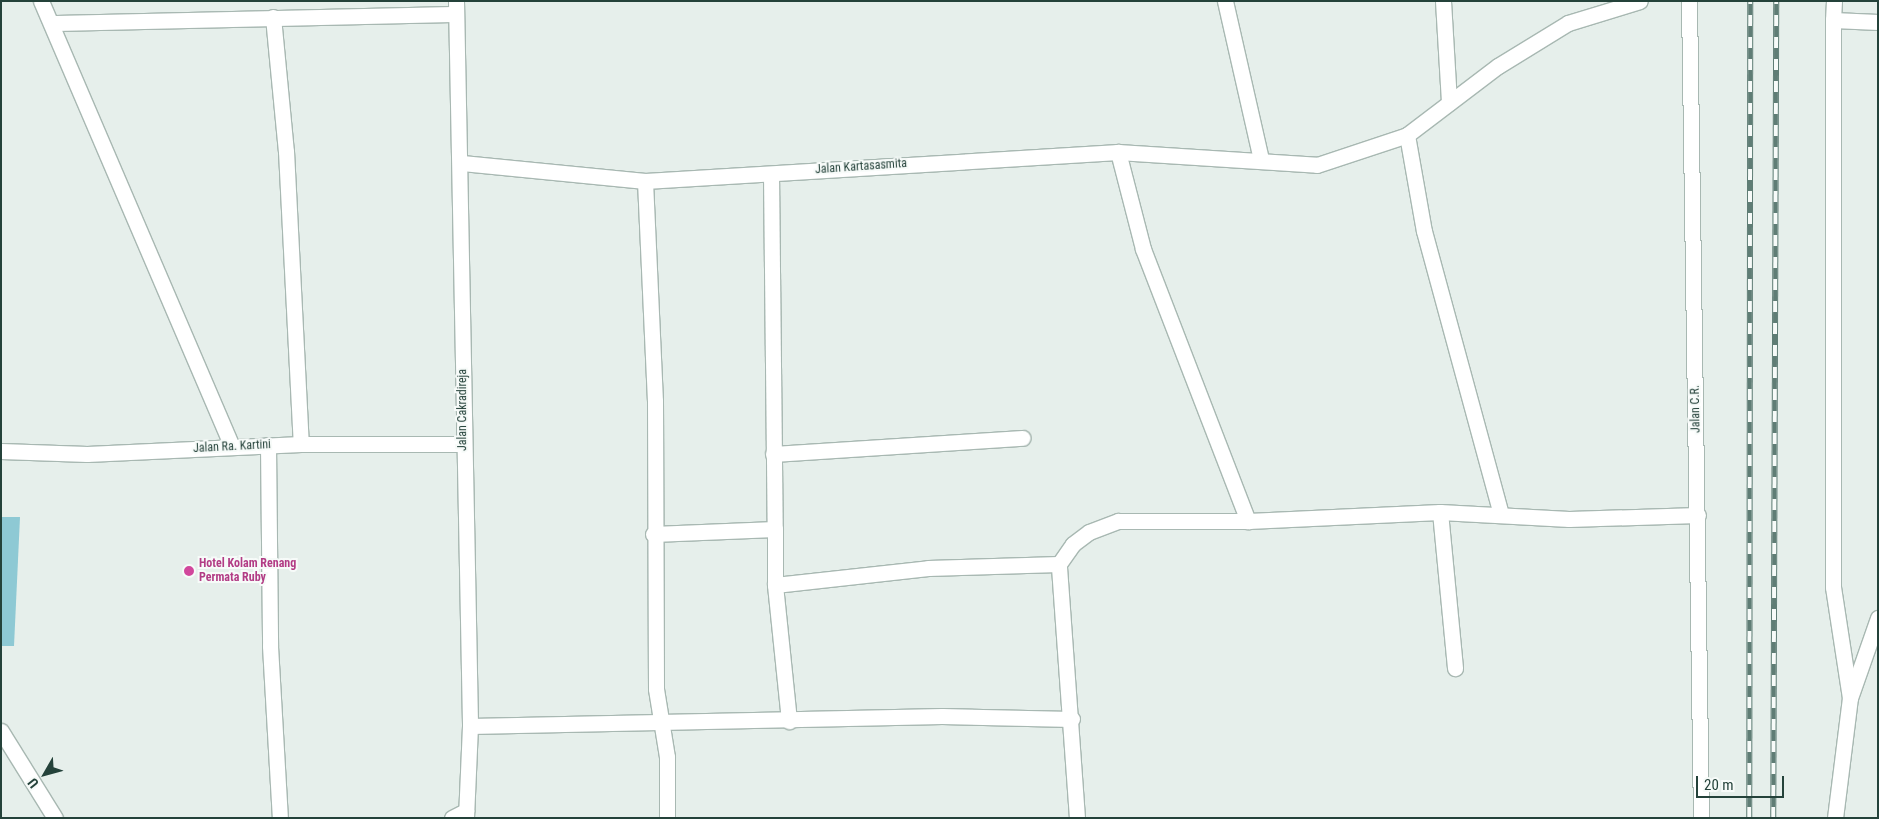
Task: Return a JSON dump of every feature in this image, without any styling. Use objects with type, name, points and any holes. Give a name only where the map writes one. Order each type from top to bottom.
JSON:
[{"type":"street","points":[[41,1],[232,446]]},
{"type":"street","points":[[1225,1],[1261,160]]},
{"type":"street","points":[[1442,1],[1449,103]]},
{"type":"street","name":"Jalan Kartasasmita","points":[[462,162],[645,181],[1118,152],[1317,165],[1407,135],[1449,103],[1568,23],[1640,1]]},
{"type":"street","name":"Jalan C.R.","points":[[1689,1],[1701,818]]},
{"type":"street","points":[[1834,1],[1833,587],[1850,698]]},
{"type":"street","points":[[52,23],[273,17],[456,7]]},
{"type":"street","name":"Jalan Cakradireja","points":[[456,7],[462,162],[463,444],[470,726],[466,814]]},
{"type":"street","points":[[273,17],[286,151],[301,444]]},
{"type":"street","points":[[1833,20],[1878,22]]},
{"type":"street","points":[[1407,135],[1424,230],[1501,514]]},
{"type":"street","points":[[1118,152],[1143,249],[1248,521]]},
{"type":"street","points":[[771,174],[777,405],[773,454],[774,585],[789,721]]},
{"type":"street","points":[[645,181],[655,401],[653,534],[660,721],[667,757],[667,818]]},
{"type":"street","points":[[773,454],[1022,438]]},
{"type":"street","name":"Jalan Ra. Kartini","points":[[1,451],[87,454],[301,444],[463,444]]},
{"type":"street","points":[[268,445],[270,646],[280,818]]},
{"type":"street","points":[[1077,818],[1072,719],[1060,564],[1073,544],[1108,523],[1248,521],[1440,512],[1569,519],[1698,515]]},
{"type":"street","points":[[1440,512],[1454,668]]},
{"type":"street","points":[[653,534],[775,529]]},
{"type":"street","points":[[774,585],[928,568],[1060,564]]},
{"type":"street","points":[[1835,818],[1850,698],[1878,618]]},
{"type":"street","points":[[470,726],[660,721],[1072,719]]},
{"type":"street","points":[[1,731],[55,818]]},
{"type":"street","points":[[452,818],[466,814]]},
{"type":"water","points":[[1,517],[20,517],[14,646],[1,646]]},
{"type":"railway","points":[[1749,818],[1750,1]]},
{"type":"railway","points":[[1773,818],[1776,1]]},
{"type":"place","name":"Hotel Kolam Renang Permata Ruby","points":[[189,571]]}]
